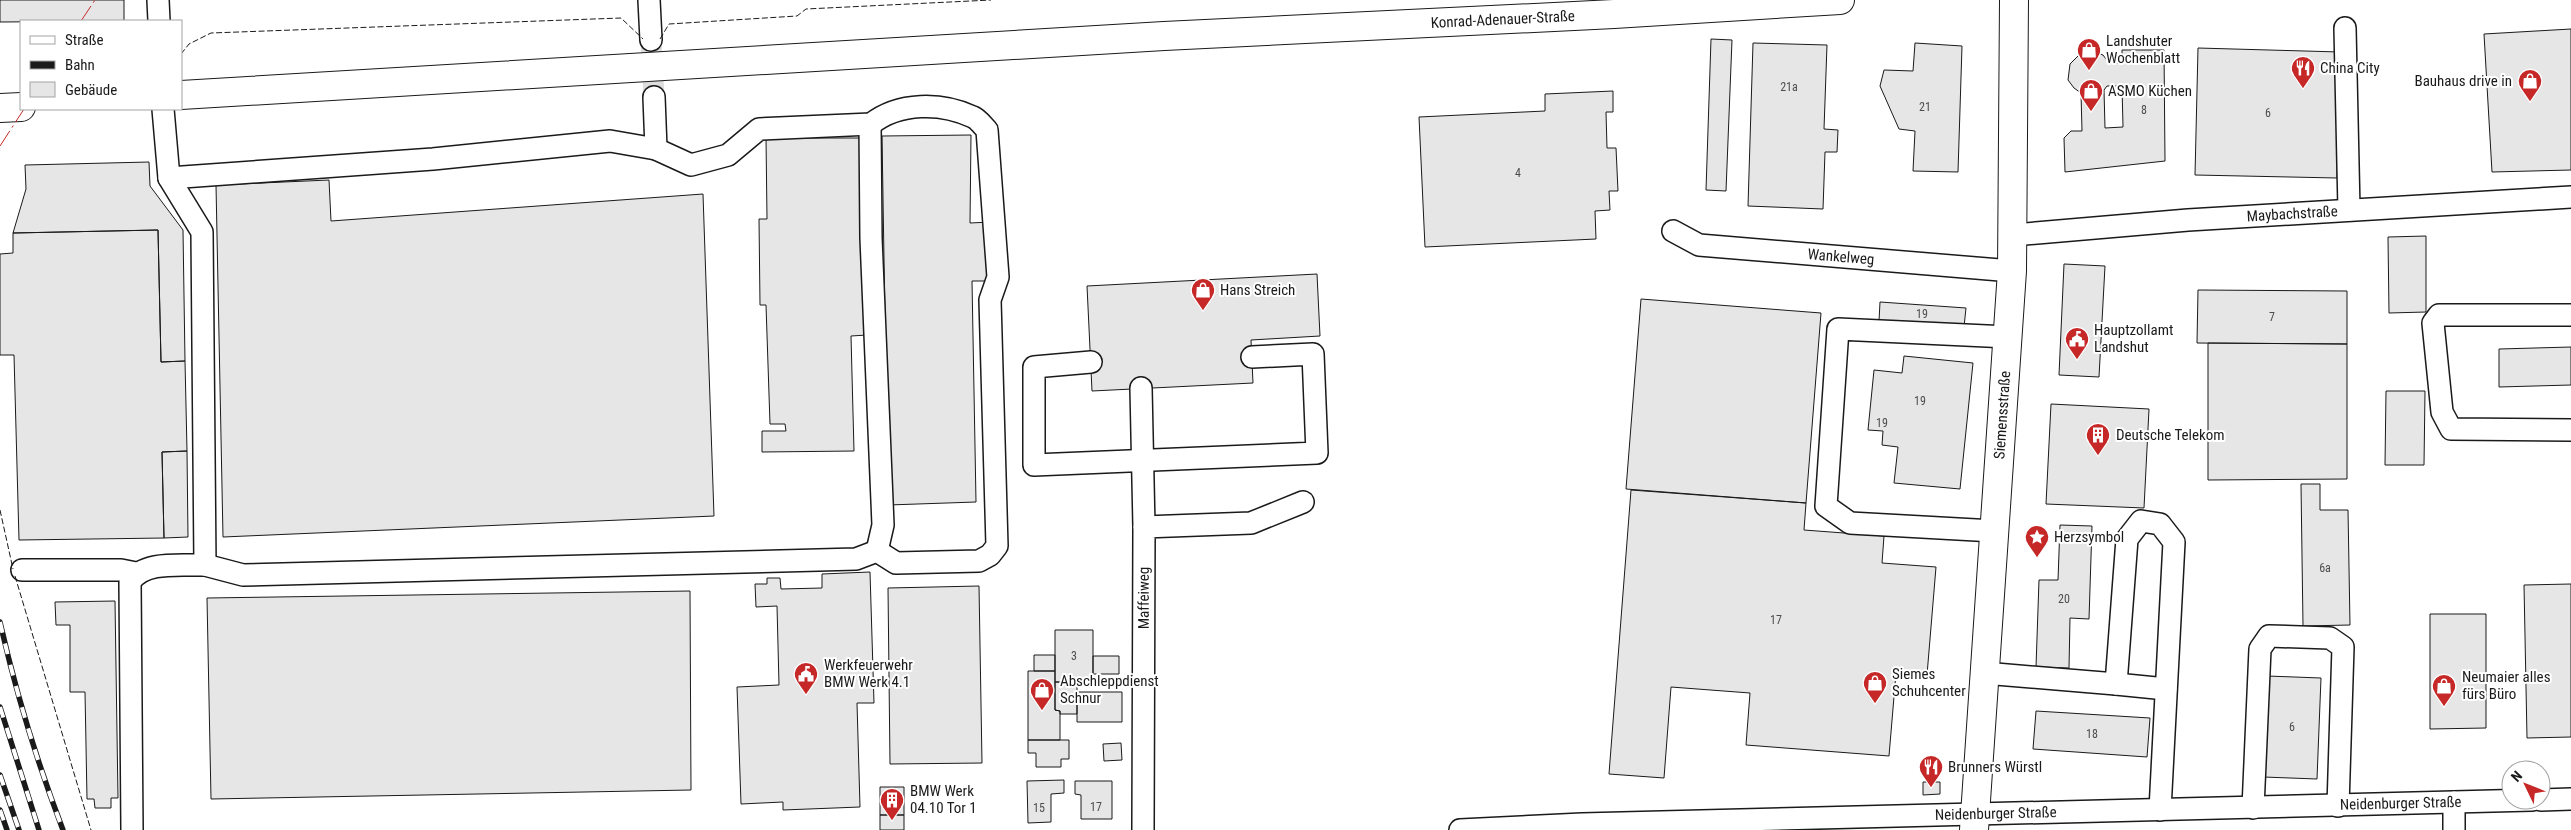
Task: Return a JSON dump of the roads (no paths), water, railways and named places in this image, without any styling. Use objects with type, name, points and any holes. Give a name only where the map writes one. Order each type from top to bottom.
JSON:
[{"type":"main road","name":"Konrad-Adenauer-Straße","points":[[190,95],[1675,4],[1840,0]]},
{"type":"main road","name":"Siemensstraße","points":[[1974,822],[2012,271],[2014,0]]},
{"type":"main road","points":[[0,108],[20,106]]},
{"type":"street","points":[[158,0],[159,20]]},
{"type":"street","points":[[649,0],[651,40]]},
{"type":"street","points":[[2345,28],[2349,210]]},
{"type":"street","points":[[654,96],[656,149]]},
{"type":"street","points":[[169,178],[433,159],[610,141],[656,149],[691,165],[728,155],[759,129],[870,124],[884,114],[898,109],[934,106],[974,117],[987,130],[998,277],[990,300],[997,546],[990,555],[979,561],[896,563],[877,551]]},
{"type":"street","points":[[163,110],[169,178],[202,232],[205,564]]},
{"type":"street","points":[[870,124],[871,238],[883,525],[877,551]]},
{"type":"street","name":"Maybachstraße","points":[[2013,235],[2188,220],[2571,197]]},
{"type":"street","name":"Wankelweg","points":[[1673,231],[1699,245],[2012,271]]},
{"type":"street","points":[[2571,315],[2439,315],[2433,323],[2442,412],[2451,429],[2571,430]]},
{"type":"street","points":[[1994,531],[1850,523],[1826,506],[1838,329],[2008,337]]},
{"type":"street","points":[[1091,362],[1034,367],[1034,464],[1317,453],[1313,354],[1252,357]]},
{"type":"street","name":"Maffeiweg","points":[[1141,388],[1144,527],[1143,830]]},
{"type":"street","points":[[1144,527],[1251,523],[1303,502]]},
{"type":"street","points":[[2116,684],[2127,539],[2141,522],[2160,524],[2174,542],[2160,810]]},
{"type":"street","points":[[132,830],[130,582],[136,573],[146,568],[205,564],[243,575],[856,559],[877,551]]},
{"type":"street","points":[[22,570],[121,570],[136,573]]},
{"type":"street","points":[[2253,808],[2260,649],[2269,636],[2330,638],[2343,646],[2338,806]]},
{"type":"street","points":[[1984,674],[2166,689]]},
{"type":"street","points":[[2551,800],[2571,799]]},
{"type":"street","name":"Neidenburger Straße","points":[[1460,830],[1582,824],[1974,822],[2160,810],[2501,801]]},
{"type":"street","points":[[2454,802],[2454,830]]},
{"type":"tunnel","points":[[651,40],[654,97]]},
{"type":"railway","points":[[0,622],[28,727],[44,779],[63,830]]},
{"type":"railway","points":[[0,707],[39,830]]},
{"type":"railway","points":[[0,775],[19,830]]},
{"type":"railway","points":[[0,810],[7,830]]},
{"type":"place","name":"Landshuter Wochenblatt","points":[[2089,71]]},
{"type":"place","name":"China City","points":[[2303,89]]},
{"type":"place","name":"Bauhaus drive in","points":[[2530,102]]},
{"type":"place","name":"ASMO Küchen","points":[[2091,112]]},
{"type":"place","name":"Hans Streich","points":[[1203,311]]},
{"type":"place","name":"Hauptzollamt Landshut","points":[[2077,360]]},
{"type":"place","name":"Deutsche Telekom","points":[[2098,456]]},
{"type":"place","name":"Herzsymbol","points":[[2037,558]]},
{"type":"place","name":"Werkfeuerwehr BMW Werk 4.1","points":[[806,695]]},
{"type":"place","name":"Siemes Schuhcenter","points":[[1875,704]]},
{"type":"place","name":"Neumaier alles fürs Büro","points":[[2444,707]]},
{"type":"place","name":"Abschleppdienst Schnur","points":[[1042,711]]},
{"type":"place","name":"Brunners Würstl","points":[[1931,788]]},
{"type":"place","name":"BMW Werk 04.10 Tor 1","points":[[892,821]]}]
